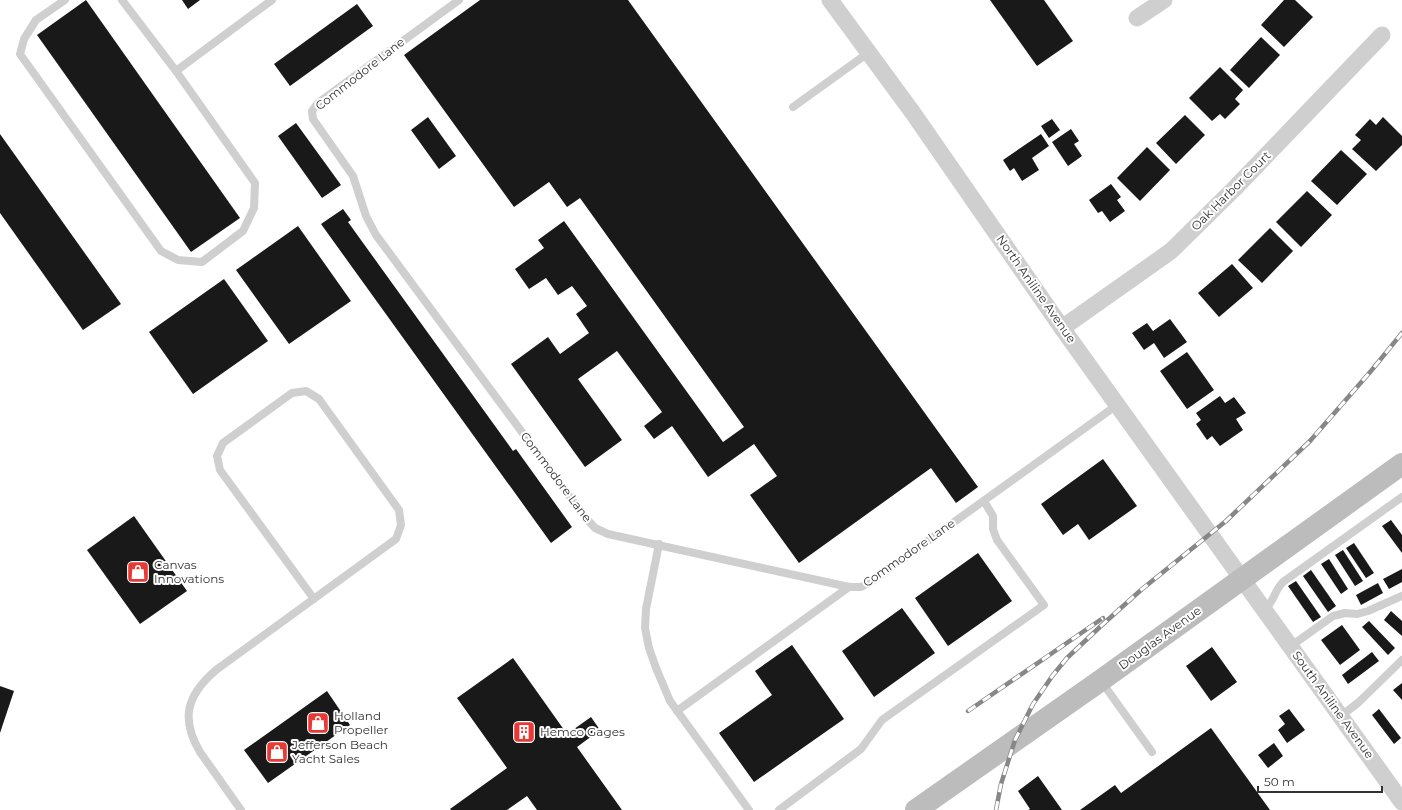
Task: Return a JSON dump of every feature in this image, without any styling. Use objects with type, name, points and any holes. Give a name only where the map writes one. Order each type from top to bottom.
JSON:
[{"type":"street","name":"North Aniline Avenue","points":[[830,0],[913,112],[1062,328],[1242,578]]},
{"type":"street","points":[[1137,18],[1164,0]]},
{"type":"street","name":"Oak Harbor Court","points":[[1062,328],[1171,251],[1234,189],[1382,35]]},
{"type":"street","name":"Douglas Avenue","points":[[916,810],[1100,681],[1402,464]]},
{"type":"street","name":"South Aniline Avenue","points":[[1242,578],[1402,802]]},
{"type":"lane","points":[[65,0],[36,20],[24,39],[20,54],[161,251],[178,260],[202,262],[243,230],[254,208],[255,183],[176,71],[122,0]]},
{"type":"lane","points":[[176,71],[272,0]]},
{"type":"lane","name":"Commodore Lane","points":[[459,0],[318,103],[312,111],[313,119],[353,176],[366,216],[376,235],[584,516],[595,528],[608,534],[659,544],[848,587],[861,587],[872,581],[1118,405]]},
{"type":"lane","points":[[792,106],[868,53]]},
{"type":"lane","points":[[241,810],[194,742],[188,721],[192,699],[197,689],[206,678],[216,670],[314,599],[396,539],[401,525],[399,510],[319,399],[306,391],[292,393],[235,434],[223,443],[216,456],[220,470],[314,599]]},
{"type":"lane","points":[[1260,604],[1273,601],[1278,587],[1283,582],[1402,497]]},
{"type":"lane","points":[[779,810],[861,749],[882,720],[1044,605],[997,540],[993,529],[993,516],[984,501]]},
{"type":"lane","points":[[659,544],[646,609],[645,628],[649,648],[670,701],[749,810]]},
{"type":"lane","points":[[678,711],[848,587]]},
{"type":"lane","points":[[1291,646],[1333,616],[1345,613],[1357,614],[1368,611],[1402,596]]},
{"type":"lane","points":[[1341,716],[1359,702],[1402,660]]},
{"type":"lane","points":[[1100,681],[1152,752]]},
{"type":"building","points":[[86,0],[240,218],[191,252],[37,35]]},
{"type":"building","points":[[182,0],[200,0],[188,9]]},
{"type":"building","points":[[480,0],[628,0],[978,487],[956,503],[931,468],[799,563],[750,495],[777,476],[754,444],[708,477],[672,426],[654,439],[644,426],[662,412],[617,351],[578,379],[622,440],[585,467],[511,364],[548,337],[560,354],[589,333],[576,314],[587,306],[572,286],[558,295],[546,278],[529,289],[515,269],[544,248],[538,240],[564,221],[723,442],[744,427],[580,198],[567,207],[549,182],[514,207],[404,55]]},
{"type":"building","points":[[990,0],[1044,0],[1073,41],[1037,66]]},
{"type":"building","points":[[1284,0],[1295,0],[1313,17],[1284,47],[1261,25]]},
{"type":"building","points":[[357,4],[373,26],[290,86],[274,64]]},
{"type":"building","points":[[1261,37],[1280,55],[1249,88],[1230,70]]},
{"type":"building","points":[[1220,67],[1243,90],[1235,99],[1240,104],[1225,119],[1220,114],[1212,121],[1189,98]]},
{"type":"building","points":[[1185,115],[1205,135],[1176,164],[1156,143]]},
{"type":"building","points":[[428,117],[456,156],[439,169],[411,130]]},
{"type":"building","points":[[1383,117],[1402,136],[1402,145],[1376,171],[1352,149],[1361,140],[1355,135],[1370,119],[1376,125]]},
{"type":"building","points":[[1052,119],[1060,130],[1049,138],[1041,126]]},
{"type":"building","points":[[296,123],[341,185],[322,198],[278,136]]},
{"type":"building","points":[[1071,129],[1079,141],[1074,144],[1082,156],[1068,166],[1052,142]]},
{"type":"building","points":[[0,134],[121,304],[83,330],[0,213]]},
{"type":"building","points":[[1041,134],[1049,146],[1032,158],[1039,170],[1022,181],[1014,168],[1010,171],[1003,160]]},
{"type":"building","points":[[1147,147],[1170,170],[1140,201],[1117,178]]},
{"type":"building","points":[[1341,150],[1367,174],[1337,205],[1311,181]]},
{"type":"building","points":[[1111,184],[1121,197],[1117,200],[1125,211],[1110,222],[1102,211],[1098,213],[1089,200]]},
{"type":"building","points":[[1307,191],[1332,215],[1301,247],[1276,222]]},
{"type":"building","points":[[343,209],[351,220],[348,222],[513,451],[516,449],[572,527],[551,543],[321,224]]},
{"type":"building","points":[[298,226],[351,301],[289,344],[236,270]]},
{"type":"building","points":[[1270,228],[1293,251],[1262,283],[1238,260]]},
{"type":"building","points":[[1232,264],[1253,288],[1219,317],[1198,293]]},
{"type":"building","points":[[224,279],[268,341],[193,394],[149,332]]},
{"type":"building","points":[[1170,319],[1187,342],[1164,358],[1154,343],[1144,350],[1132,333],[1147,323],[1153,331]]},
{"type":"building","points":[[1187,352],[1214,390],[1187,409],[1160,371]]},
{"type":"building","points":[[1220,396],[1225,403],[1234,397],[1246,413],[1236,419],[1243,430],[1220,446],[1212,436],[1207,440],[1196,424],[1201,420],[1196,413]]},
{"type":"building","points":[[1103,459],[1137,506],[1089,540],[1078,524],[1063,535],[1041,504]]},
{"type":"building","name":"Canvas Innovations","points":[[134,516],[187,591],[140,624],[87,550]]},
{"type":"building","points":[[1391,520],[1402,535],[1402,553],[1382,526]]},
{"type":"building","points":[[1354,543],[1374,573],[1366,578],[1346,548]]},
{"type":"building","points":[[1343,550],[1363,581],[1355,586],[1335,555]]},
{"type":"building","points":[[978,553],[1012,601],[948,646],[915,598]]},
{"type":"building","points":[[1329,559],[1348,589],[1341,594],[1321,564]]},
{"type":"building","points":[[1402,569],[1402,582],[1389,589],[1383,579]]},
{"type":"building","points":[[1311,570],[1336,606],[1328,612],[1303,576]]},
{"type":"building","points":[[1296,581],[1321,617],[1313,622],[1288,586]]},
{"type":"building","points":[[1378,583],[1383,593],[1361,605],[1356,595]]},
{"type":"building","points":[[902,608],[935,653],[874,697],[842,651]]},
{"type":"building","points":[[1391,611],[1402,621],[1402,636],[1384,620]]},
{"type":"building","points":[[1369,621],[1395,648],[1388,655],[1362,627]]},
{"type":"building","points":[[1342,625],[1360,650],[1340,665],[1321,640]]},
{"type":"building","points":[[792,645],[844,719],[754,782],[719,733],[772,695],[755,671]]},
{"type":"building","points":[[1212,647],[1237,682],[1211,701],[1186,666]]},
{"type":"building","points":[[1372,652],[1379,661],[1348,684],[1342,675]]},
{"type":"building","name":"Hemco Gages","points":[[513,658],[567,734],[591,717],[600,730],[577,747],[622,810],[537,810],[527,796],[507,810],[450,809],[507,768],[457,698]]},
{"type":"building","points":[[1402,683],[1402,700],[1393,690]]},
{"type":"building","points":[[0,686],[14,691],[0,733]]},
{"type":"building","points":[[327,691],[350,725],[268,783],[244,750]]},
{"type":"building","points":[[1289,709],[1305,730],[1287,743],[1278,730],[1285,724],[1279,716]]},
{"type":"building","points":[[1379,709],[1401,738],[1394,744],[1372,715]]},
{"type":"building","points":[[1211,728],[1270,810],[1080,810],[1115,785],[1121,793]]},
{"type":"building","points":[[1274,743],[1283,756],[1268,768],[1258,755]]},
{"type":"building","points":[[1038,776],[1062,810],[1028,810],[1030,809],[1018,791]]},
{"type":"railway","points":[[996,810],[1001,784],[1015,740],[1033,704],[1067,658],[1141,590],[1226,521],[1310,441],[1402,333]]},
{"type":"railway","points":[[968,711],[1103,618]]},
{"type":"place","name":"Canvas Innovations","points":[[138,572]]},
{"type":"place","name":"Holland Propeller","points":[[318,723]]},
{"type":"place","name":"Hemco Gages","points":[[524,732]]},
{"type":"place","name":"Jefferson Beach Yacht Sales","points":[[277,752]]}]
